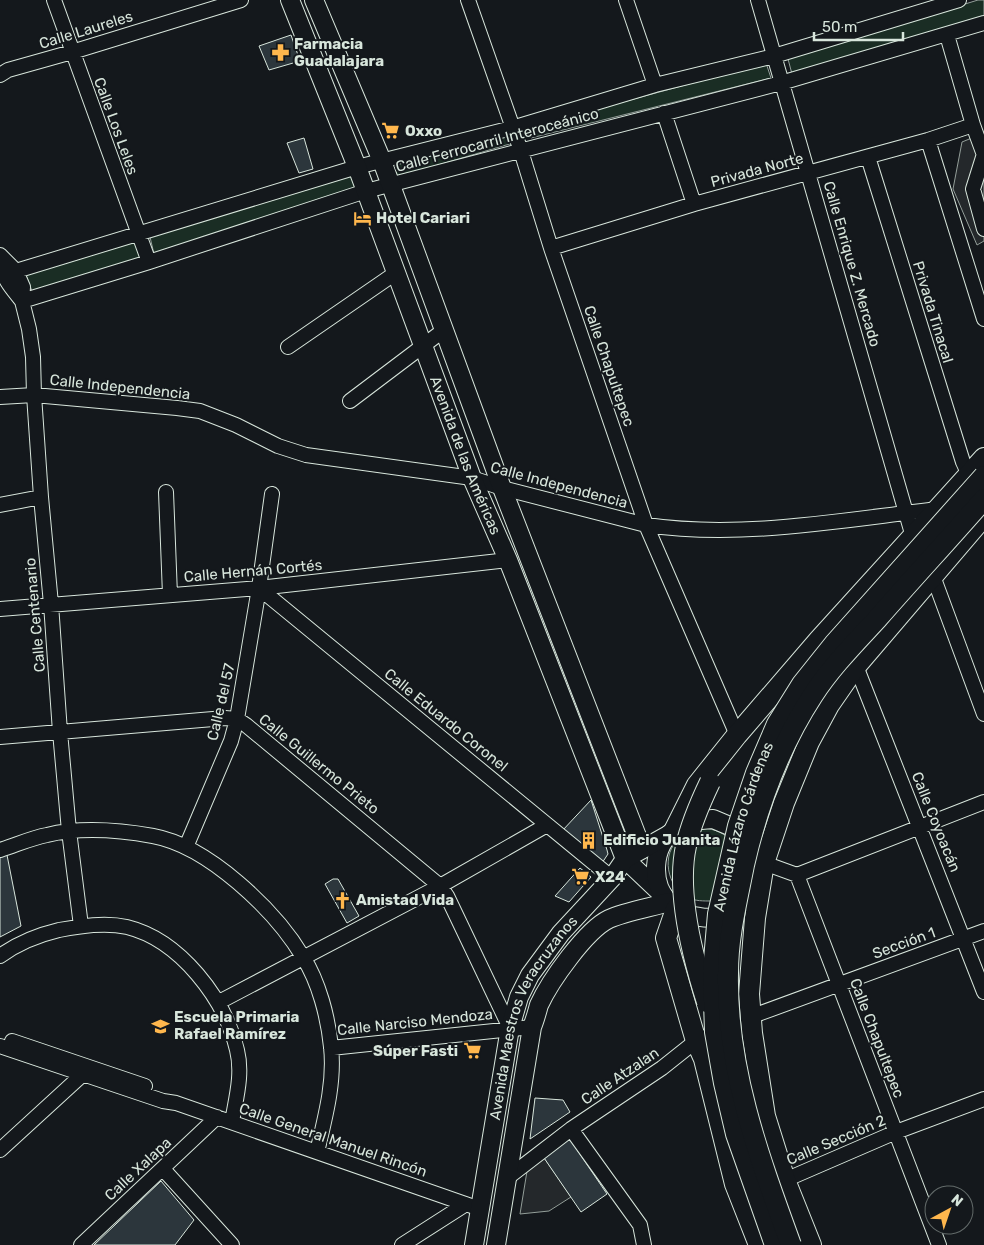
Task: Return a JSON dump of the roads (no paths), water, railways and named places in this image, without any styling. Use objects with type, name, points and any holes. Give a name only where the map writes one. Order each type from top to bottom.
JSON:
[{"type":"highway","points":[[672,832],[697,785],[818,641],[938,510],[981,469]]},
{"type":"highway","name":"Avenida Lázaro Cárdenas","points":[[775,1245],[736,1134],[715,1032],[713,971],[718,914],[738,826],[756,773],[777,724],[802,684],[981,469]]},
{"type":"highway","name":"Avenida Lázaro Cárdenas","points":[[791,1245],[751,1130],[739,1079],[731,1026],[728,973],[733,920],[752,829],[770,778],[790,732],[814,693],[846,653],[984,499]]},
{"type":"highway","points":[[810,1245],[785,1180],[765,1116],[751,1025],[749,994],[755,918],[764,864],[784,803],[809,742],[829,705],[856,666],[984,516]]},
{"type":"highway","points":[[715,1032],[697,970],[686,912],[683,884],[685,848],[695,811],[710,782],[793,681],[818,641]]},
{"type":"highway","points":[[670,902],[666,938],[700,1050],[735,1184],[759,1245]]},
{"type":"highway","points":[[682,992],[701,1002],[718,1003],[732,1002],[749,994]]},
{"type":"highway","points":[[700,1050],[710,1045],[722,1035],[751,1025]]},
{"type":"main road","name":"Avenida de las Américas","points":[[290,0],[397,272],[472,478],[508,560],[625,859],[670,902]]},
{"type":"main road","name":"Avenida de las Américas","points":[[314,0],[382,161],[502,488],[642,849]]},
{"type":"main road","points":[[713,819],[732,826],[747,841],[764,864],[759,879],[746,898],[735,909],[721,916],[706,918],[690,916],[670,902],[657,880],[656,864],[660,849],[672,832],[693,820],[713,819]]},
{"type":"main road","name":"Avenida Maestros Veracruzanos","points":[[474,1245],[473,1207],[510,1028],[519,997],[530,975],[562,934],[612,878],[625,859],[672,832]]},
{"type":"main road","name":"Avenida Maestros Veracruzanos","points":[[496,1245],[532,1027],[539,1005],[549,987],[578,947],[595,930],[609,919],[670,902]]},
{"type":"street","name":"Calle Los Leles","points":[[54,0],[149,262]]},
{"type":"street","name":"Calle Laureles","points":[[0,75],[8,70],[240,0]]},
{"type":"street","name":"Calle Chapultepec","points":[[468,0],[521,151],[551,248],[646,525],[738,735]]},
{"type":"street","points":[[626,0],[655,85]]},
{"type":"street","name":"Calle Enrique Z. Mercado","points":[[758,0],[913,537]]},
{"type":"street","name":"Calle Ferrocarril Interoceánico","points":[[6,272],[357,167],[512,128],[655,85],[774,56],[935,3],[959,0]]},
{"type":"street","name":"Calle Ferrocarril Interoceánico","points":[[22,302],[366,191],[781,83],[984,23]]},
{"type":"street","points":[[947,34],[973,125],[984,154],[973,189],[984,228]]},
{"type":"street","points":[[664,113],[694,204]]},
{"type":"street","name":"Privada Norte","points":[[551,248],[694,204],[868,157],[973,125]]},
{"type":"street","points":[[928,140],[984,319]]},
{"type":"street","name":"Privada Tinacal","points":[[868,157],[963,462],[981,469]]},
{"type":"street","name":"Calle Centenario","points":[[0,255],[6,272],[22,302],[29,328],[33,357],[41,497],[60,732],[69,831],[81,926]]},
{"type":"street","points":[[288,347],[397,272]]},
{"type":"street","points":[[350,401],[444,330]]},
{"type":"street","name":"Calle Independencia","points":[[0,397],[34,395],[178,408],[200,412],[236,425],[278,446],[306,455],[472,478],[502,488],[646,525],[670,528],[782,527],[938,510]]},
{"type":"street","points":[[166,492],[170,595]]},
{"type":"street","name":"Calle del 57","points":[[186,847],[231,741],[237,720],[259,588],[272,494]]},
{"type":"street","points":[[0,505],[41,497]]},
{"type":"street","name":"Calle Hernán Cortés","points":[[0,609],[259,588],[508,560]]},
{"type":"street","points":[[933,576],[984,714]]},
{"type":"street","name":"Calle Eduardo Coronel","points":[[259,588],[612,878]]},
{"type":"street","name":"Calle Coyoacán","points":[[856,666],[921,827],[984,992]]},
{"type":"street","name":"Calle Guillermo Prieto","points":[[0,737],[225,718],[237,720],[246,725],[440,886],[447,896],[510,1028]]},
{"type":"street","points":[[764,864],[797,875],[984,802]]},
{"type":"street","points":[[219,1002],[440,886],[547,825]]},
{"type":"street","points":[[0,850],[47,834],[69,831],[112,831],[154,836],[186,847],[215,865],[250,893],[279,924],[304,957],[316,985],[326,1019],[331,1048],[329,1093],[317,1152]]},
{"type":"street","name":"Calle Chapultepec","points":[[797,875],[939,1245]]},
{"type":"street","points":[[0,956],[14,945],[47,933],[81,926],[104,925],[127,927],[145,934],[169,949],[204,982],[219,1002],[230,1025],[238,1052],[239,1080],[232,1122]]},
{"type":"street","name":"Sección 1","points":[[751,1025],[838,984],[984,931]]},
{"type":"street","name":"Calle Atzalan","points":[[506,1179],[572,1129],[662,1068],[700,1050],[749,994]]},
{"type":"street","name":"Calle Narciso Mendoza","points":[[331,1048],[532,1027]]},
{"type":"street","name":"Calle General Manuel Rincón","points":[[0,1037],[165,1093],[176,1103]]},
{"type":"street","name":"Calle General Manuel Rincón","points":[[0,1046],[82,1075],[218,1117],[473,1207]]},
{"type":"street","points":[[0,1150],[82,1075]]},
{"type":"street","name":"Calle Sección 2","points":[[785,1180],[896,1132],[984,1099]]},
{"type":"street","name":"Calle Xalapa","points":[[81,1245],[218,1117]]},
{"type":"street","points":[[572,1129],[640,1225],[644,1245]]},
{"type":"street","points":[[163,1169],[232,1245]]},
{"type":"street","points":[[402,1245],[473,1207]]},
{"type":"place","name":"Farmacia Guadalajara","points":[[280,53]]},
{"type":"place","name":"Oxxo","points":[[391,131]]},
{"type":"place","name":"Hotel Cariari","points":[[362,218]]},
{"type":"place","name":"Edificio Juanita","points":[[589,840]]},
{"type":"place","name":"X24","points":[[581,877]]},
{"type":"place","name":"Amistad Vida","points":[[342,900]]},
{"type":"place","name":"Escuela Primaria Rafael Ramírez","points":[[160,1026]]},
{"type":"place","name":"Súper Fasti","points":[[472,1051]]}]
